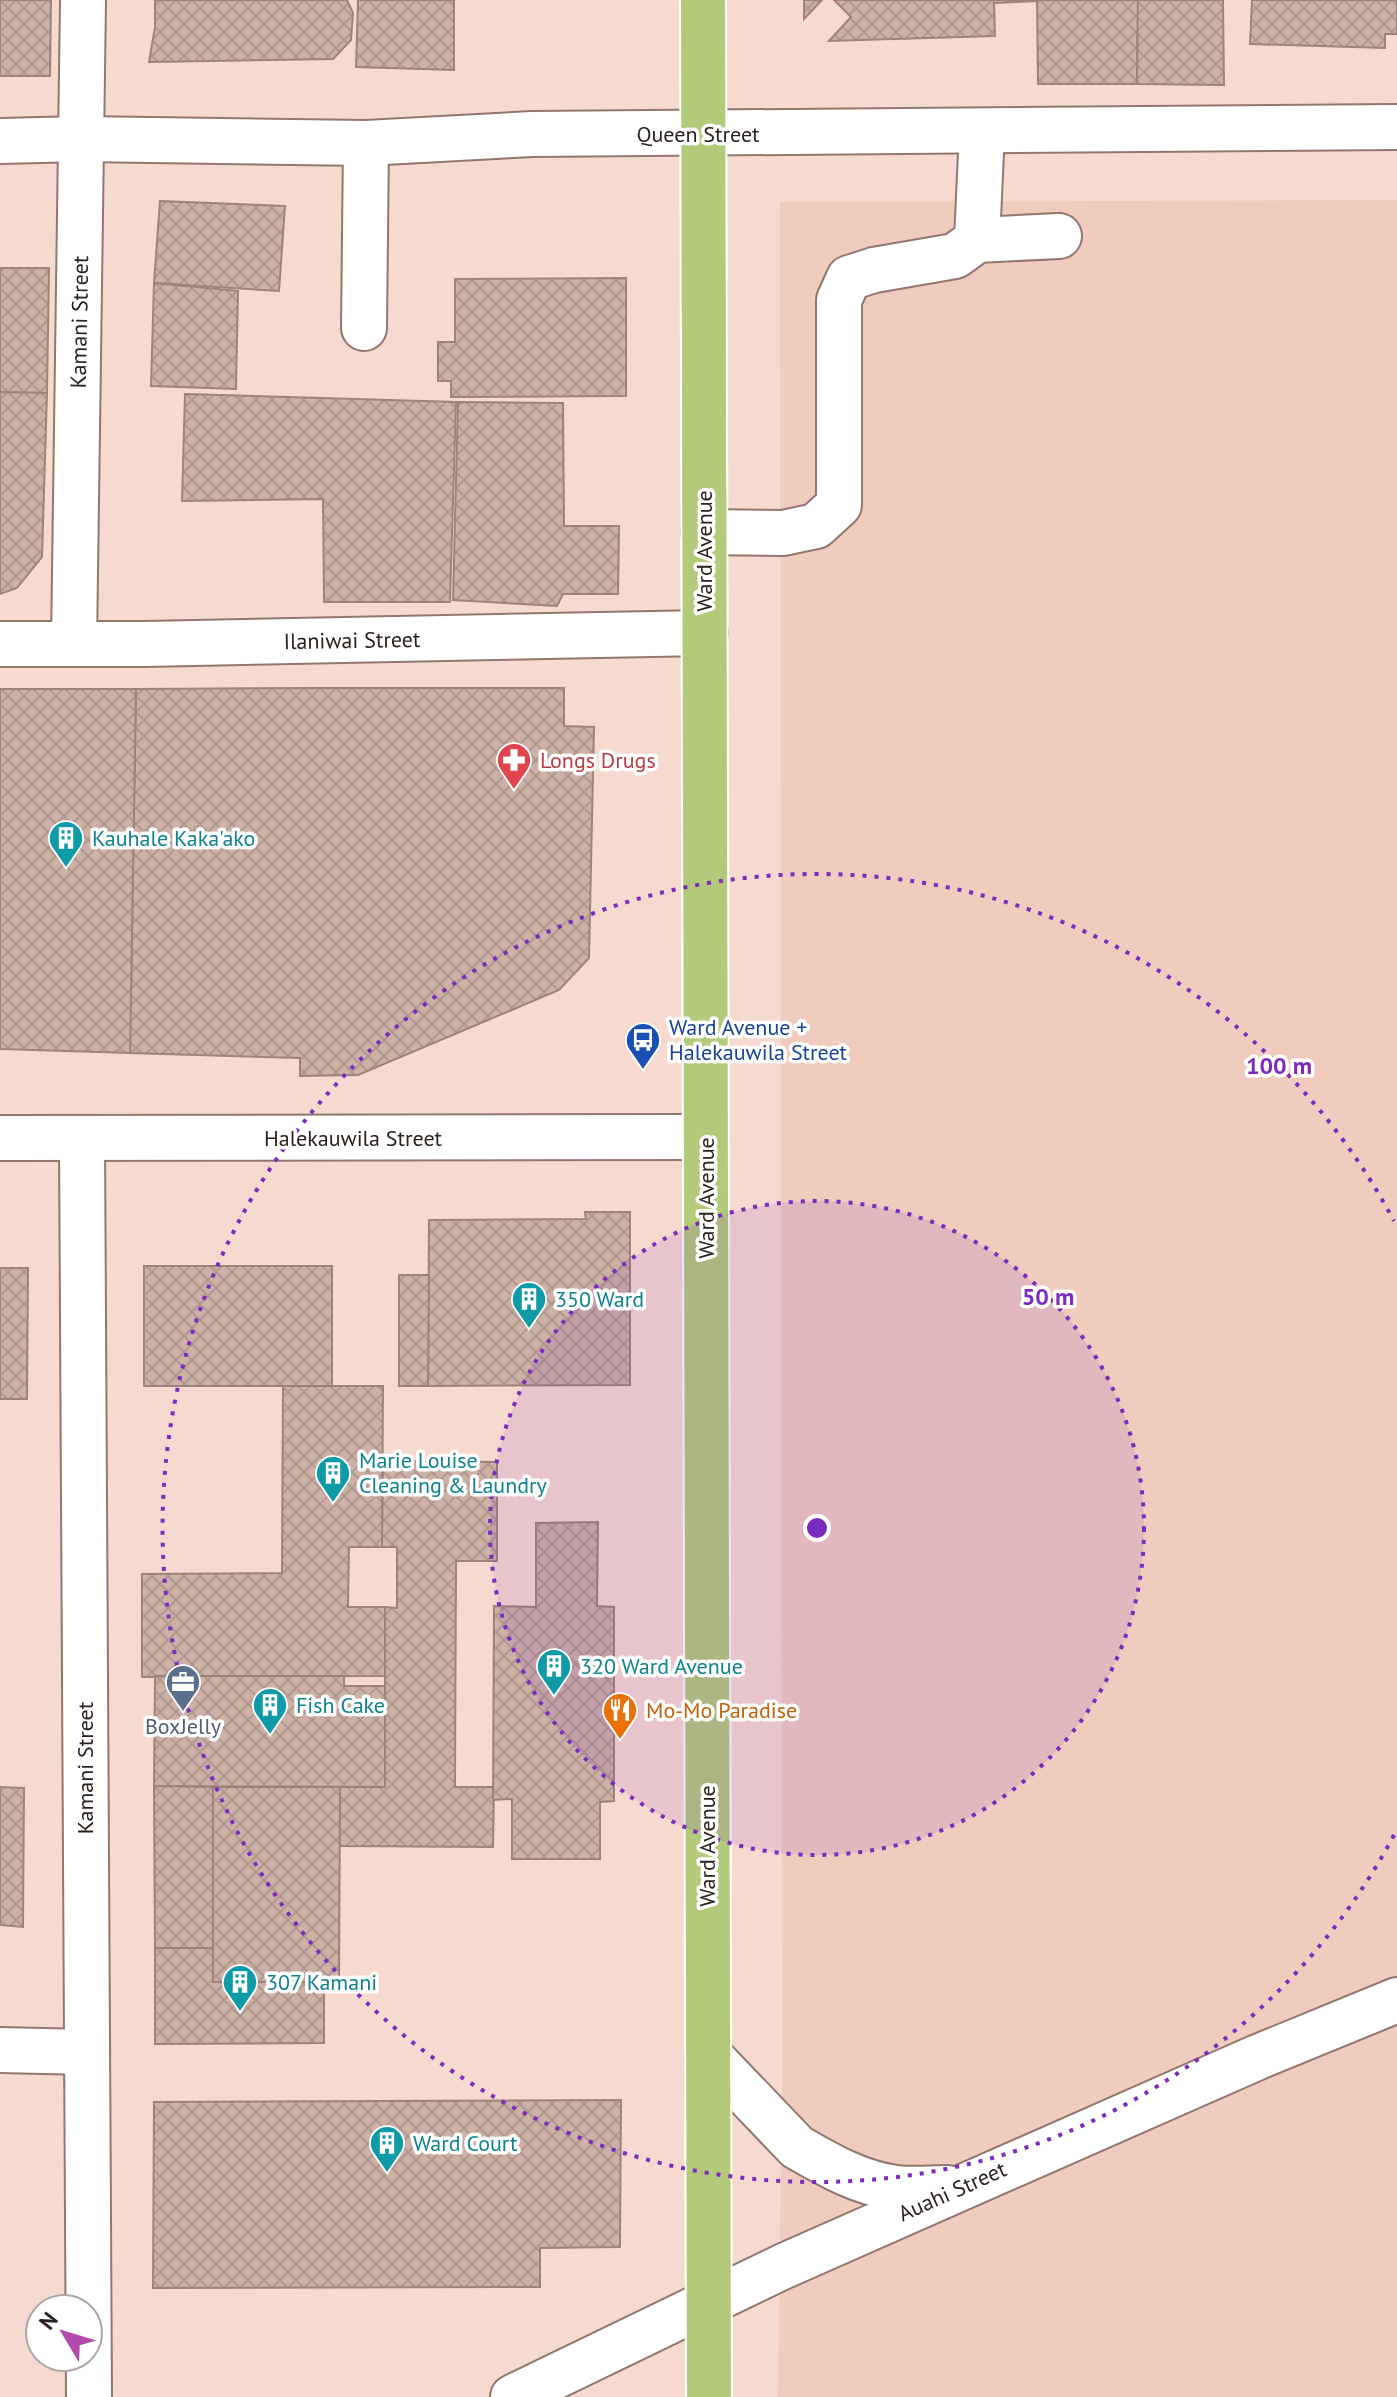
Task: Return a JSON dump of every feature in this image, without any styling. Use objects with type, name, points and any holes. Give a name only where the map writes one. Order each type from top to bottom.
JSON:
[{"type":"main road","name":"Ward Avenue","points":[[703,0],[709,2397]]},
{"type":"street","name":"Kamani Street","points":[[74,644],[83,0]]},
{"type":"street","name":"Queen Street","points":[[0,141],[81,139],[366,143],[532,134],[1397,127]]},
{"type":"street","points":[[977,240],[982,131]]},
{"type":"street","points":[[364,328],[366,143]]},
{"type":"street","points":[[704,532],[783,533],[816,526],[839,505],[839,300],[849,278],[874,270],[955,256],[977,240],[1059,236]]},
{"type":"street","name":"Ilaniwai Street","points":[[0,644],[705,633]]},
{"type":"street","name":"Halekauwila Street","points":[[0,1138],[706,1137]]},
{"type":"street","name":"Kamani Street","points":[[82,1139],[89,2397]]},
{"type":"street","name":"Auahi Street","points":[[513,2397],[708,2301],[958,2188],[1397,2000]]},
{"type":"street","points":[[0,2050],[87,2052]]},
{"type":"street","points":[[708,2054],[797,2147],[806,2152],[853,2177],[896,2188],[958,2188]]},
{"type":"shaded area","points":[[1397,200],[1397,2397],[778,2397],[782,2077],[780,202]]},
{"type":"building","points":[[0,0],[51,0],[50,76],[0,76]]},
{"type":"building","points":[[155,0],[347,0],[353,13],[351,40],[333,59],[149,62],[155,27]]},
{"type":"building","points":[[358,0],[454,0],[454,70],[356,67]]},
{"type":"building","points":[[804,0],[822,0],[804,19]]},
{"type":"building","points":[[834,0],[1037,1],[994,3],[995,36],[829,41],[851,17]]},
{"type":"building","points":[[1037,0],[1138,0],[1137,84],[1038,84]]},
{"type":"building","points":[[1138,0],[1223,0],[1224,85],[1137,84]]},
{"type":"building","points":[[1252,0],[1397,0],[1397,34],[1385,34],[1385,48],[1250,44]]},
{"type":"building","points":[[160,201],[285,206],[279,291],[154,283]]},
{"type":"building","points":[[0,268],[49,268],[47,393],[0,392]]},
{"type":"building","points":[[626,278],[626,396],[451,397],[451,381],[438,381],[438,342],[455,342],[455,279]]},
{"type":"building","points":[[154,283],[238,291],[236,389],[151,386]]},
{"type":"building","points":[[0,392],[47,393],[42,557],[17,588],[0,594]]},
{"type":"building","points":[[185,394],[456,402],[450,602],[324,602],[323,499],[182,501]]},
{"type":"building","points":[[458,402],[563,403],[564,526],[619,526],[618,594],[563,594],[557,606],[453,600]]},
{"type":"building","points":[[564,688],[564,726],[594,727],[589,958],[559,990],[358,1075],[300,1076],[300,1058],[130,1053],[136,689]]},
{"type":"building","name":"Kauhale Kaka'ako","points":[[0,689],[136,689],[130,1053],[0,1049]]},
{"type":"building","name":"350 Ward","points":[[585,1212],[630,1212],[630,1385],[428,1386],[429,1220],[586,1219]]},
{"type":"building","points":[[144,1266],[332,1266],[332,1386],[144,1386]]},
{"type":"building","points":[[0,1268],[28,1268],[27,1399],[0,1399]]},
{"type":"building","points":[[399,1275],[429,1275],[428,1386],[399,1386]]},
{"type":"building","name":"Marie Louise Cleaning & Laundry","points":[[283,1386],[383,1386],[382,1547],[349,1547],[348,1607],[385,1607],[386,1676],[142,1677],[142,1574],[282,1573]]},
{"type":"building","points":[[383,1461],[497,1462],[497,1561],[456,1561],[455,1787],[494,1787],[493,1847],[339,1846],[340,1787],[385,1787],[385,1607],[397,1608],[397,1547],[382,1547]]},
{"type":"building","name":"320 Ward Avenue","points":[[598,1522],[597,1606],[614,1607],[614,1801],[600,1802],[600,1859],[512,1859],[512,1799],[493,1800],[494,1606],[536,1607],[536,1523]]},
{"type":"building","name":"Fish Cake","points":[[155,1676],[344,1676],[344,1686],[385,1686],[385,1787],[154,1786]]},
{"type":"building","points":[[154,1786],[213,1787],[213,1948],[155,1948]]},
{"type":"building","points":[[0,1787],[24,1788],[23,1927],[0,1925]]},
{"type":"building","points":[[213,1787],[340,1787],[339,1982],[213,1982]]},
{"type":"building","name":"307 Kamani","points":[[155,1948],[213,1948],[213,1982],[324,1982],[324,2043],[155,2044]]},
{"type":"building","name":"Ward Court","points":[[621,2100],[620,2247],[540,2248],[540,2287],[153,2288],[154,2102]]},
{"type":"place","name":"Longs Drugs","points":[[514,791]]},
{"type":"place","name":"Kauhale Kaka'ako","points":[[66,869]]},
{"type":"place","name":"Ward Avenue + Halekauwila Street","points":[[643,1071]]},
{"type":"place","name":"350 Ward","points":[[529,1330]]},
{"type":"place","name":"Marie Louise Cleaning & Laundry","points":[[333,1504]]},
{"type":"place","name":"320 Ward Avenue","points":[[554,1697]]},
{"type":"place","name":"BoxJelly","points":[[183,1713]]},
{"type":"place","name":"Fish Cake","points":[[270,1736]]},
{"type":"place","name":"Mo-Mo Paradise","points":[[620,1741]]},
{"type":"place","name":"307 Kamani","points":[[240,2013]]},
{"type":"place","name":"Ward Court","points":[[387,2174]]}]
